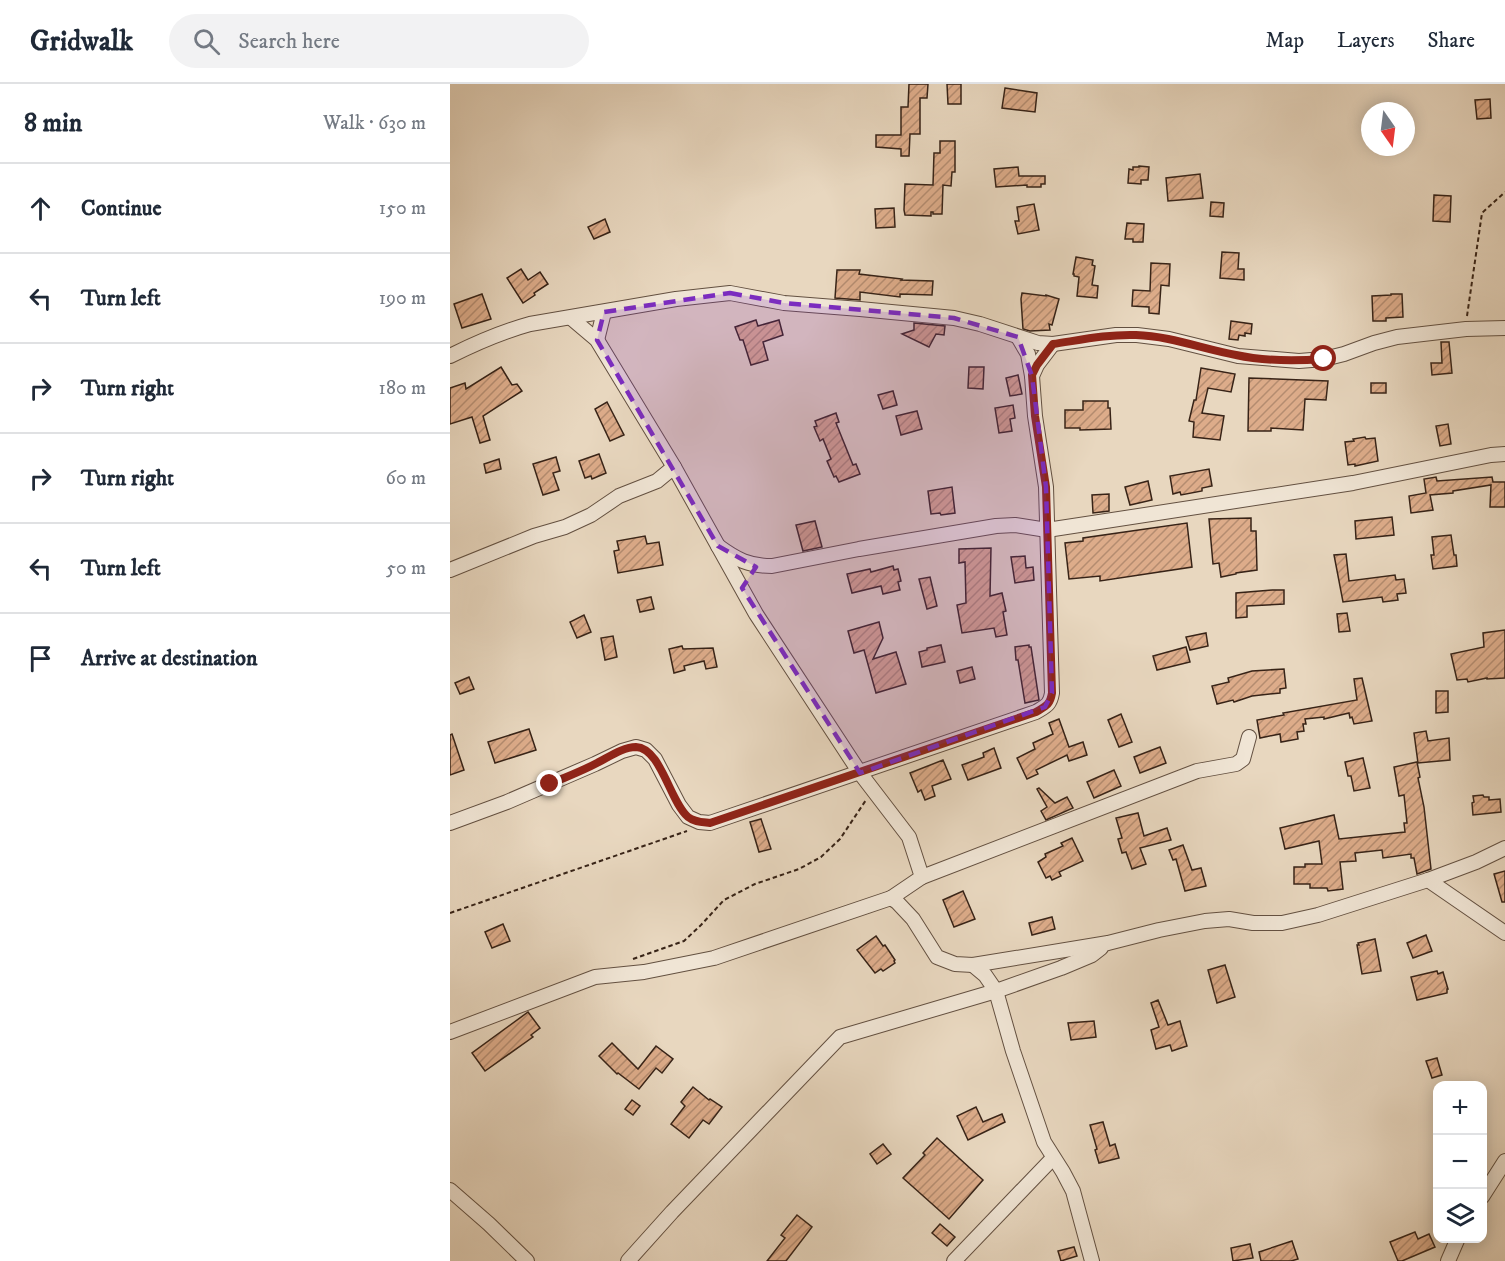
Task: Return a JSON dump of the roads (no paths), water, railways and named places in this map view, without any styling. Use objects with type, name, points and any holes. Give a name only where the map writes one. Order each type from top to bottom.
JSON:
[{"type":"street","points":[[450,356],[508,330],[551,320],[676,299],[730,293],[784,303],[954,318],[1038,343],[1053,344],[1116,335],[1137,335],[1169,339],[1238,356],[1299,361],[1324,359],[1397,337],[1466,329],[1505,328]]},
{"type":"street","points":[[597,340],[604,312]]},
{"type":"street","points":[[571,318],[597,340],[686,487],[756,614],[860,772],[909,837],[922,877]]},
{"type":"street","points":[[450,822],[507,802],[596,764],[622,750],[636,747],[646,750],[655,759],[679,805],[688,817],[699,822],[710,823],[1045,707],[1051,701],[1052,693],[1046,487],[1035,416],[1032,375],[1028,354],[1018,337]]},
{"type":"street","points":[[1032,375],[1053,344]]},
{"type":"street","points":[[718,546],[732,556],[758,566],[783,565],[859,549],[996,526],[1015,525],[1047,530],[1353,483],[1505,454]]},
{"type":"street","points":[[450,570],[534,536],[565,527],[591,515],[619,496],[657,481],[674,467]]},
{"type":"street","points":[[657,481],[686,487]]},
{"type":"street","points":[[742,588],[758,566]]},
{"type":"street","points":[[450,1032],[595,977],[644,972],[714,958],[891,898],[922,877],[1197,771],[1236,764],[1243,759],[1250,737]]},
{"type":"street","points":[[872,789],[882,765]]},
{"type":"street","points":[[891,898],[913,919],[937,957],[954,964],[973,965],[1108,943],[1205,921],[1229,919],[1253,923],[1282,923],[1318,915],[1428,880],[1505,848]]},
{"type":"street","points":[[1428,880],[1505,933]]},
{"type":"street","points":[[628,1261],[840,1037],[996,991],[1092,955],[1108,943]]},
{"type":"street","points":[[973,965],[985,975],[996,991],[1013,1051],[1044,1142],[1073,1191],[1092,1261]]},
{"type":"street","points":[[954,1261],[1053,1158]]},
{"type":"street","points":[[1487,1189],[1505,1161]]},
{"type":"street","points":[[450,1190],[527,1261]]},
{"type":"street","points":[[1448,1261],[1456,1243]]}]
